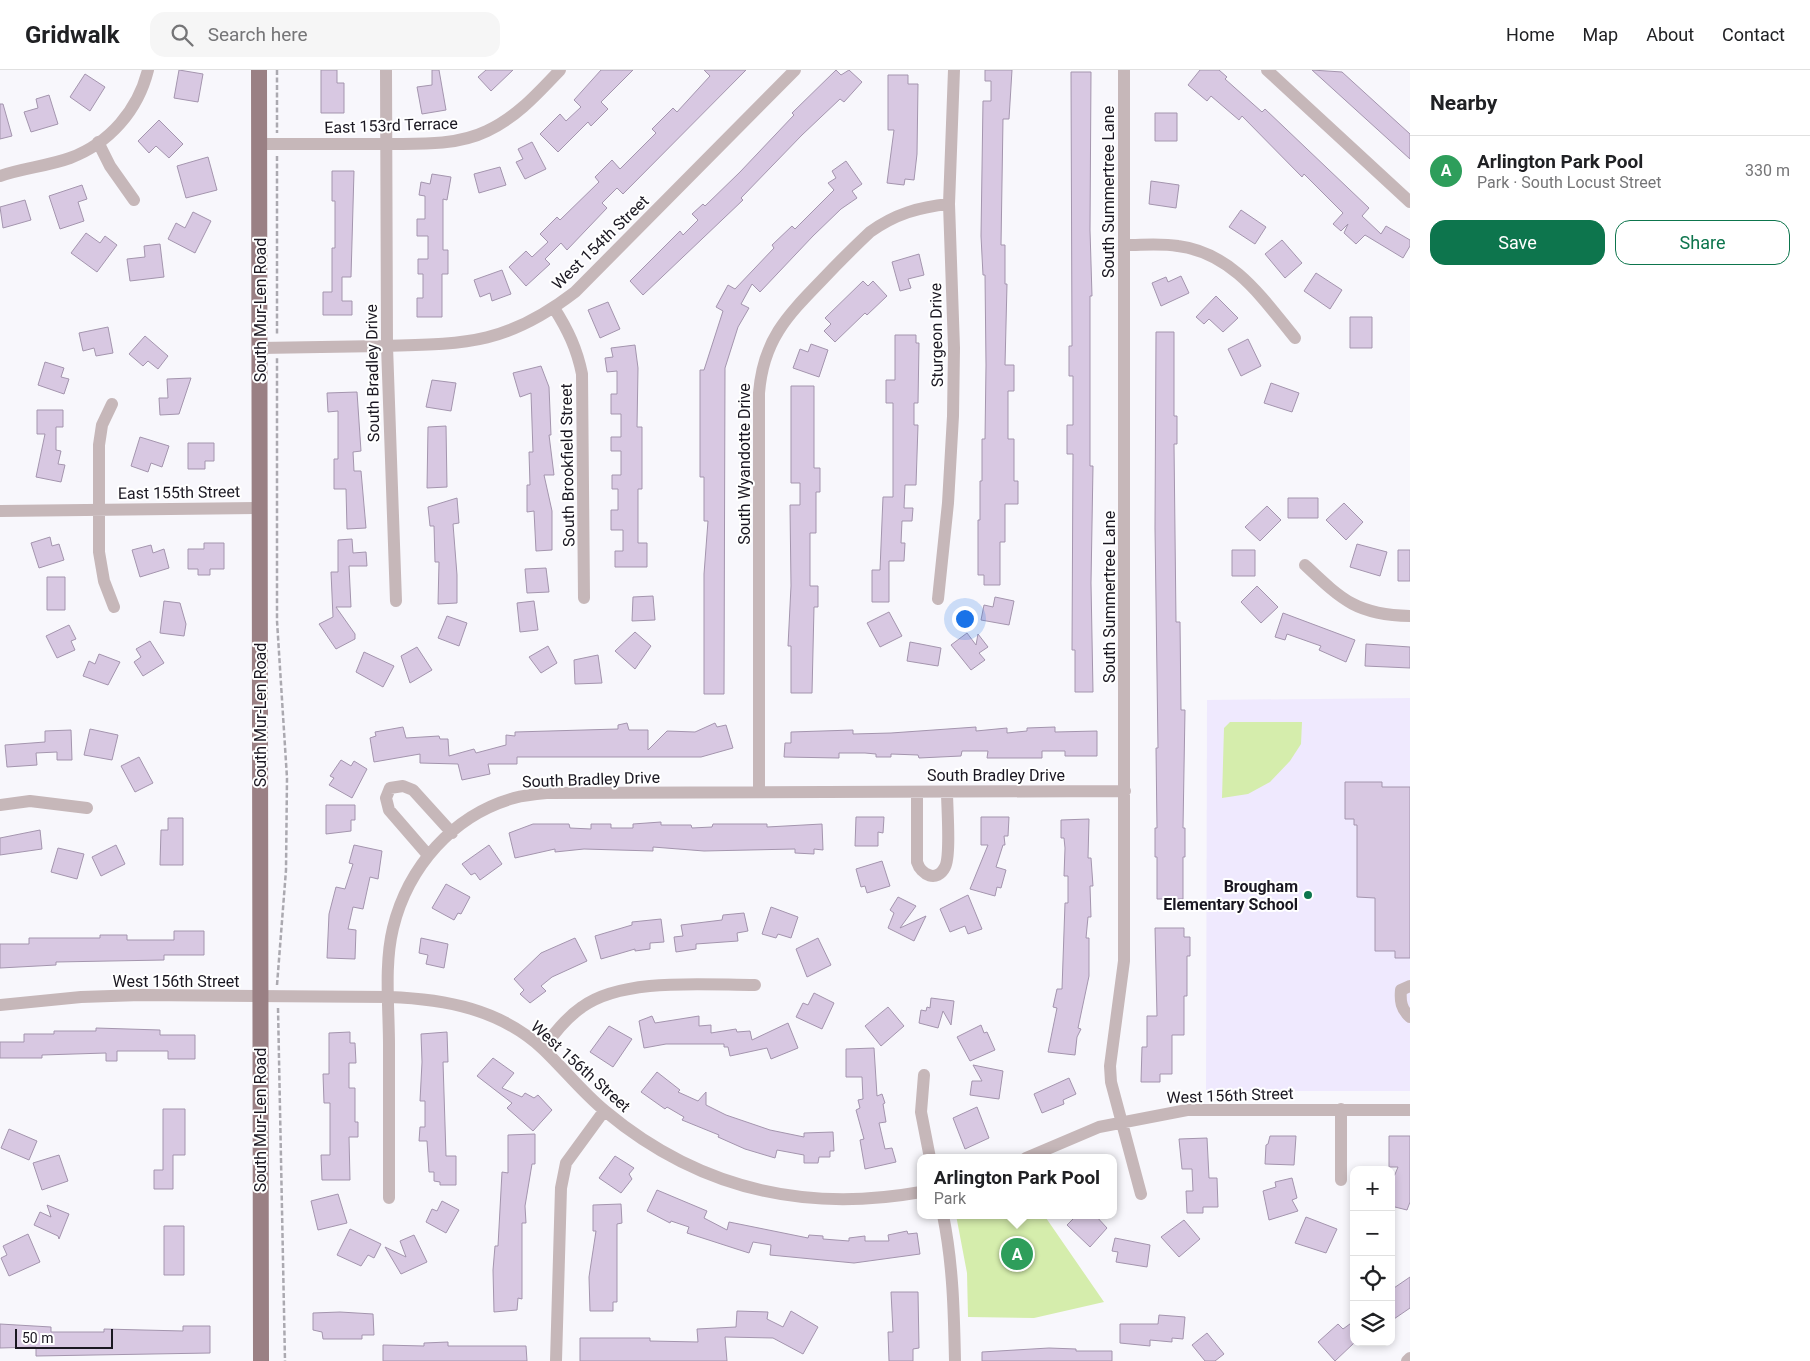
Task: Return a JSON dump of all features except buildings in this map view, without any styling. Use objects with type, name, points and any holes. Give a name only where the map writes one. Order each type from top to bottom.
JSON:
[{"type":"main road","name":"South Mur-Len Road","points":[[259,70],[261,1361]]},
{"type":"street","points":[[0,176],[70,158],[117,129],[134,107],[144,86],[148,70]]},
{"type":"street","name":"South Bradley Drive","points":[[386,70],[387,346],[396,601]]},
{"type":"street","name":"East 153rd Terrace","points":[[259,144],[453,142],[486,131],[524,107],[560,70]]},
{"type":"street","name":"West 154th Street","points":[[260,348],[458,344],[480,340],[509,331],[554,308],[575,292],[795,70]]},
{"type":"street","name":"Sturgeon Drive","points":[[938,598],[948,503],[953,416],[954,348],[949,204],[954,70]]},
{"type":"street","name":"South Summertree Lane","points":[[1122,1122],[1111,1082],[1110,1066],[1124,961],[1124,70]]},
{"type":"street","points":[[1267,70],[1410,202]]},
{"type":"street","points":[[98,142],[110,166],[134,200]]},
{"type":"street","name":"South Wyandotte Drive","points":[[759,792],[759,393],[766,353],[772,339],[789,313],[870,232],[882,223],[910,210],[949,204]]},
{"type":"street","points":[[1125,245],[1179,246],[1202,251],[1223,261],[1251,285],[1295,338]]},
{"type":"street","name":"South Brookfield Street","points":[[554,308],[569,332],[577,352],[582,374],[584,598]]},
{"type":"street","name":"East 155th Street","points":[[112,404],[102,426],[99,445],[99,510],[101,569],[114,607]]},
{"type":"street","name":"East 155th Street","points":[[0,511],[260,508]]},
{"type":"street","points":[[1305,565],[1333,592],[1364,611],[1384,616],[1410,616]]},
{"type":"street","points":[[428,855],[389,810],[386,798],[390,788],[403,786],[413,790],[452,833]]},
{"type":"street","name":"South Bradley Drive","points":[[389,1198],[389,997],[394,927],[406,891],[428,855],[438,843],[492,806],[515,797],[548,793],[1125,791]]},
{"type":"street","points":[[917,792],[917,862],[920,870],[927,876],[941,873],[948,860],[947,792]]},
{"type":"street","points":[[0,805],[30,800],[87,808]]},
{"type":"street","points":[[543,1049],[568,1018],[583,1006],[616,991],[649,986],[755,985]]},
{"type":"street","points":[[1410,986],[1401,990],[1400,1002],[1404,1012],[1410,1017]]},
{"type":"street","name":"West 156th Street","points":[[0,1004],[121,996],[389,997],[426,998],[470,1006],[525,1035],[543,1049],[604,1111],[674,1157],[712,1175],[754,1190],[788,1196],[842,1200],[917,1192]]},
{"type":"street","points":[[924,1075],[922,1112],[929,1154]]},
{"type":"street","points":[[1341,1109],[1341,1180]]},
{"type":"street","name":"West 156th Street","points":[[1035,1154],[1069,1138],[1122,1122],[1187,1110],[1410,1110]]},
{"type":"street","points":[[556,1361],[561,1188],[566,1163],[604,1111]]},
{"type":"street","points":[[1122,1122],[1141,1194]]},
{"type":"street","points":[[943,1219],[949,1246],[954,1290],[955,1361]]},
{"type":"street","points":[[1407,1361],[1410,1358]]},
{"type":"path","points":[[277,70],[277,622],[287,778],[286,870],[277,971],[285,1361]]},
{"type":"shaded area","name":"Brougham Elementary School","points":[[1410,698],[1410,1091],[1206,1091],[1207,700]]},
{"type":"green space","points":[[1230,722],[1302,722],[1301,744],[1290,761],[1270,782],[1248,794],[1222,798],[1224,728]]},
{"type":"green space","points":[[957,1219],[1047,1219],[1104,1302],[1034,1318],[968,1317],[967,1273]]},
{"type":"place","name":"Brougham Elementary School","points":[[1308,895]]},
{"type":"place","name":"Arlington Park Pool","points":[[1017,1254]]}]
